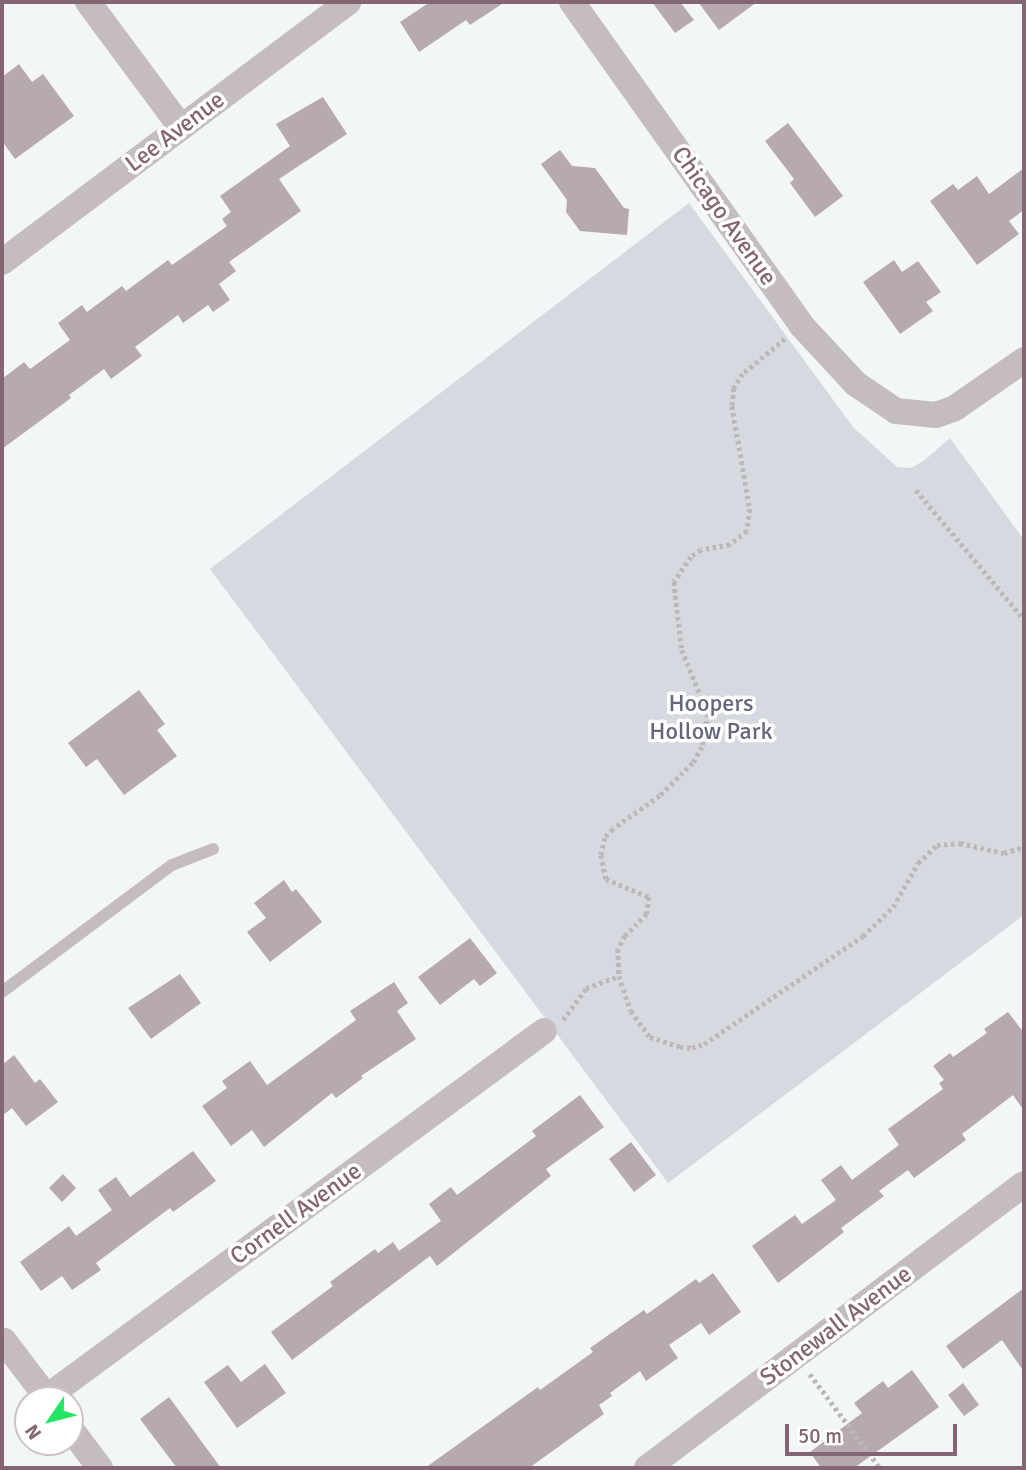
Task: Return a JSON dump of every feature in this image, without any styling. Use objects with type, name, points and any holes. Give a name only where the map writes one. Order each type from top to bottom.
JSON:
[{"type":"street","points":[[88,2],[181,127]]},
{"type":"street","name":"Lee Avenue","points":[[2,261],[348,2]]},
{"type":"street","name":"Chicago Avenue","points":[[572,2],[802,326],[856,384],[895,411],[936,415],[955,408],[1024,360]]},
{"type":"street","name":"Cornell Avenue","points":[[66,1386],[544,1031]]},
{"type":"street","name":"Stonewall Avenue","points":[[647,1468],[1024,1184]]},
{"type":"street","points":[[4,1341],[38,1386]]},
{"type":"street","points":[[84,1447],[100,1468]]},
{"type":"lane","points":[[2,992],[173,866],[213,849]]},
{"type":"path","points":[[802,326],[759,359],[734,388],[732,406],[750,509],[747,531],[730,545],[701,550],[691,556],[674,582],[682,650],[705,701],[707,730],[693,763],[660,796],[605,838],[601,855],[606,879],[649,897],[647,914],[625,936],[618,948],[619,976],[631,1011],[650,1037],[680,1046],[704,1044],[863,936],[893,907],[918,863],[937,845],[960,843],[1004,852],[1024,847]]},
{"type":"path","points":[[916,490],[1024,618]]},
{"type":"path","points":[[544,1031],[564,1019],[586,988],[619,976]]},
{"type":"path","points":[[796,1356],[880,1468]]},
{"type":"green space","name":"Hoopers Hollow Park","points":[[689,203],[853,427],[897,467],[911,468],[925,460],[950,438],[1024,540],[1024,915],[668,1183],[210,569]]},
{"type":"building","points":[[430,2],[505,2],[470,25],[466,20],[419,52],[400,22]]},
{"type":"building","points":[[652,2],[680,2],[694,20],[675,33]]},
{"type":"building","points":[[698,2],[757,2],[719,30]]},
{"type":"building","points":[[19,64],[32,82],[43,74],[74,116],[15,159],[2,141],[2,77]]},
{"type":"building","points":[[323,97],[347,134],[279,179],[301,211],[229,262],[236,271],[219,284],[230,300],[213,312],[208,305],[183,323],[178,315],[135,347],[142,356],[111,379],[104,369],[69,395],[71,398],[2,449],[2,379],[24,362],[30,369],[70,340],[58,323],[82,305],[87,312],[122,286],[126,291],[168,260],[172,265],[227,226],[222,219],[231,212],[220,196],[290,146],[276,124]]},
{"type":"building","points":[[788,123],[843,196],[815,217],[790,183],[794,179],[765,141]]},
{"type":"building","points":[[560,150],[572,166],[595,168],[624,208],[629,209],[627,235],[580,231],[566,212],[567,200],[541,164]]},
{"type":"building","points":[[1024,168],[1024,210],[1009,221],[1019,234],[977,265],[930,201],[953,184],[958,190],[977,176],[989,194]]},
{"type":"building","points":[[894,260],[902,272],[918,261],[941,292],[926,302],[933,311],[900,334],[863,282]]},
{"type":"building","points":[[139,690],[165,724],[157,730],[177,756],[124,795],[97,759],[86,767],[68,743]]},
{"type":"building","points":[[284,880],[292,892],[296,889],[322,922],[270,962],[247,932],[266,918],[254,903]]},
{"type":"building","points":[[470,938],[497,973],[480,986],[474,979],[440,1005],[418,977]]},
{"type":"building","points":[[180,974],[201,1003],[151,1039],[128,1008]]},
{"type":"building","points":[[394,982],[408,1003],[397,1011],[416,1039],[361,1076],[363,1078],[336,1098],[332,1093],[264,1147],[252,1130],[231,1146],[202,1106],[227,1088],[222,1081],[250,1061],[267,1085],[356,1020],[350,1011]]},
{"type":"building","points":[[1008,1012],[1024,1033],[1024,1111],[1013,1095],[962,1134],[966,1140],[914,1178],[908,1170],[879,1191],[884,1196],[841,1228],[844,1232],[778,1283],[752,1246],[795,1215],[802,1224],[836,1200],[821,1180],[841,1165],[852,1180],[899,1145],[888,1129],[943,1089],[939,1083],[944,1080],[933,1066],[950,1053],[953,1057],[987,1033],[984,1029]]},
{"type":"building","points":[[14,1055],[35,1083],[40,1079],[58,1102],[26,1126],[12,1108],[2,1116],[2,1065]]},
{"type":"building","points":[[580,1095],[604,1127],[546,1169],[551,1176],[437,1266],[430,1256],[292,1360],[271,1332],[333,1286],[330,1282],[375,1249],[378,1253],[393,1242],[399,1251],[441,1221],[429,1204],[451,1187],[457,1195],[536,1136],[532,1131]]},
{"type":"building","points":[[631,1142],[656,1175],[634,1192],[609,1159]]},
{"type":"building","points":[[193,1151],[216,1181],[173,1212],[170,1208],[96,1263],[101,1270],[72,1290],[62,1276],[41,1291],[20,1262],[69,1226],[76,1236],[112,1210],[98,1190],[116,1177],[130,1197]]},
{"type":"building","points":[[63,1174],[76,1188],[62,1202],[49,1188]]},
{"type":"building","points":[[713,1273],[741,1312],[709,1335],[701,1323],[669,1345],[678,1358],[646,1381],[640,1371],[610,1393],[612,1396],[599,1405],[604,1414],[529,1468],[425,1468],[538,1387],[540,1390],[593,1352],[590,1348],[644,1310],[647,1314],[696,1279],[699,1283]]},
{"type":"building","points":[[1024,1288],[1024,1372],[1002,1340],[963,1369],[946,1346]]},
{"type":"building","points":[[265,1364],[286,1393],[237,1428],[204,1382],[228,1365],[241,1382]]},
{"type":"building","points":[[912,1370],[939,1407],[854,1468],[821,1468],[810,1452],[862,1413],[854,1403],[883,1381],[888,1388]]},
{"type":"building","points":[[963,1383],[979,1405],[964,1416],[948,1395]]},
{"type":"building","points":[[169,1397],[221,1468],[177,1468],[140,1419]]}]
